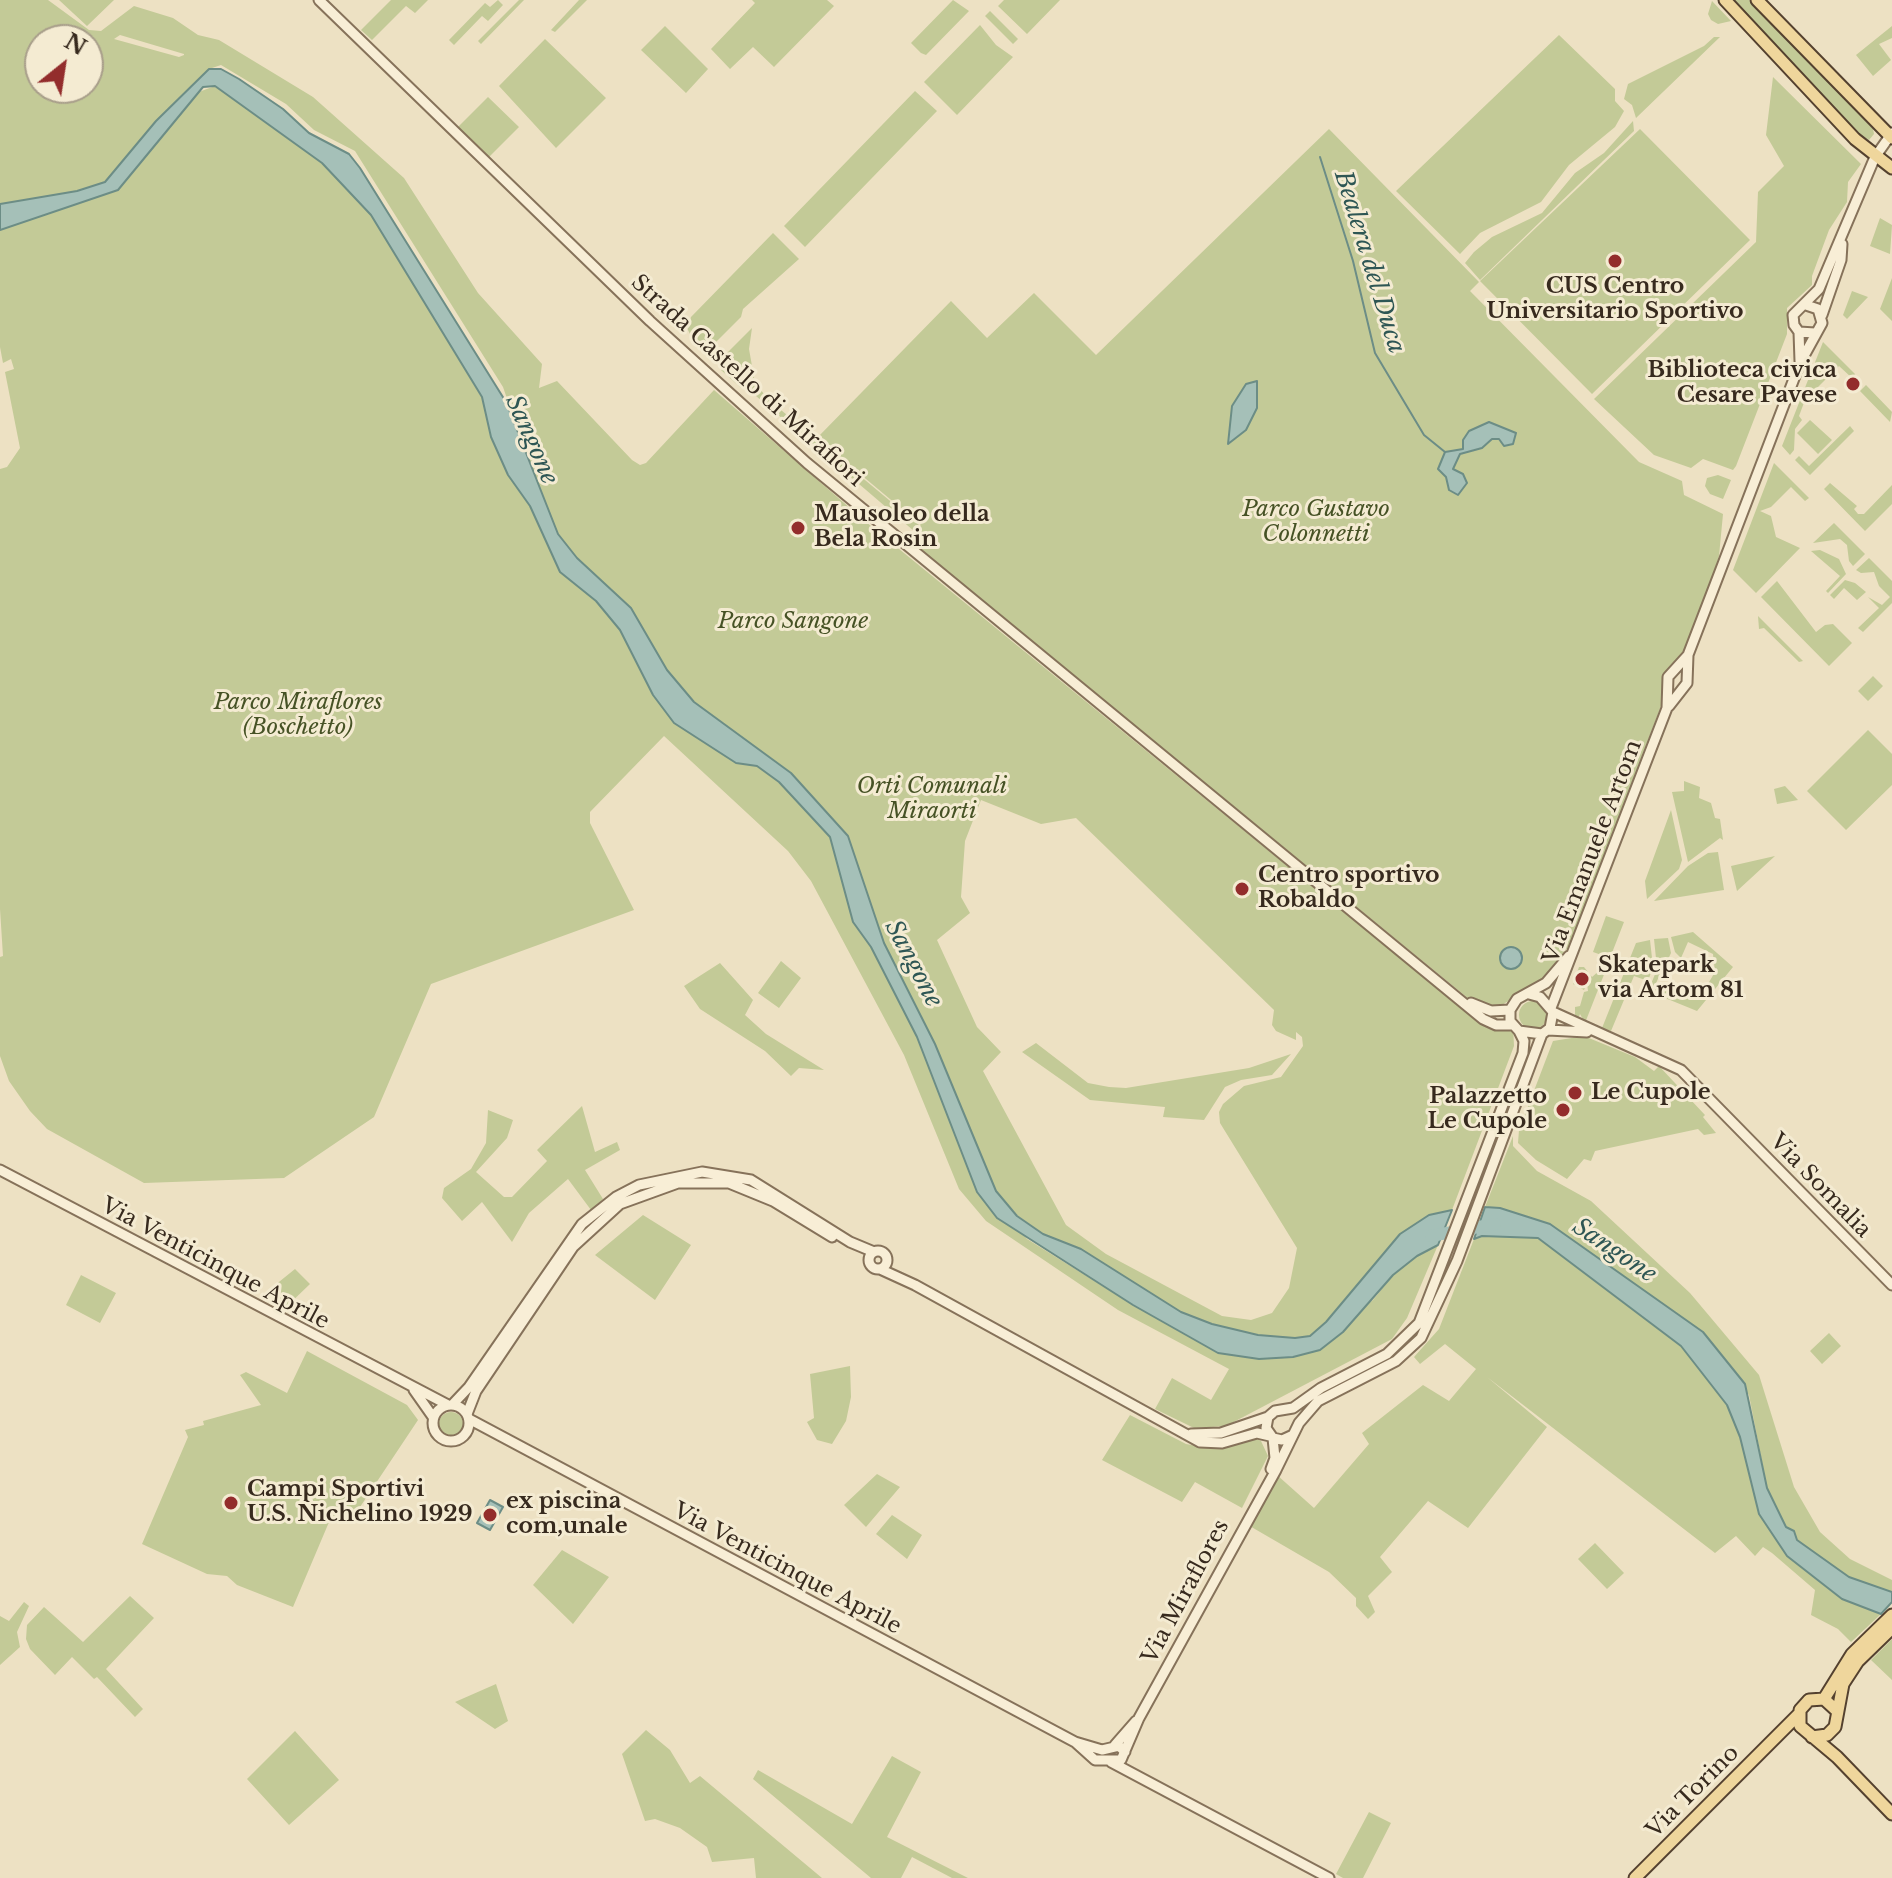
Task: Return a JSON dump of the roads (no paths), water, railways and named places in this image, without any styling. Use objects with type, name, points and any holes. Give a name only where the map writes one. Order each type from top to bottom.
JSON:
[{"type":"main road","points":[[1725,0],[1875,157],[1892,168]]},
{"type":"main road","points":[[1757,0],[1891,135]]},
{"type":"main road","points":[[1824,1699],[1892,1615]]},
{"type":"main road","points":[[1837,1757],[1830,1734],[1837,1722],[1836,1710],[1843,1684],[1866,1648],[1892,1628]]},
{"type":"main road","points":[[1836,1710],[1824,1699],[1809,1700],[1798,1718],[1812,1737],[1837,1757],[1892,1814]]},
{"type":"main road","name":"Via Torino","points":[[1635,1878],[1798,1718]]},
{"type":"main road","points":[[1812,1737],[1830,1734]]},
{"type":"street","name":"Strada Castello di Mirafiori","points":[[319,0],[650,321],[807,463],[1458,995],[1483,1019],[1516,1028]]},
{"type":"street","points":[[1800,363],[1799,332],[1793,315],[1819,289],[1875,157],[1891,135]]},
{"type":"street","points":[[1688,655],[1668,677],[1676,687],[1687,683],[1688,655],[1800,363],[1822,325],[1822,315],[1841,260],[1842,240]]},
{"type":"street","points":[[1806,305],[1815,307],[1822,315]]},
{"type":"street","points":[[1799,332],[1816,332]]},
{"type":"street","points":[[1676,670],[1686,676]]},
{"type":"street","name":"Via Emanuele Artom","points":[[1552,1010],[1676,687]]},
{"type":"street","points":[[1510,1010],[1517,999],[1546,983],[1571,955]]},
{"type":"street","points":[[1529,994],[1540,997],[1552,1010],[1594,1033]]},
{"type":"street","points":[[1458,995],[1477,1008],[1510,1010]]},
{"type":"street","points":[[1430,1313],[1523,1053],[1524,1041],[1510,1010]]},
{"type":"street","points":[[1178,1432],[1221,1433],[1268,1417],[1275,1411],[1285,1411],[1387,1354],[1430,1313],[1488,1181],[1552,1010]]},
{"type":"street","points":[[1516,1028],[1594,1033]]},
{"type":"street","name":"Via Somalia","points":[[1594,1033],[1681,1070],[1892,1285]]},
{"type":"street","name":"Via Venticinque Aprile","points":[[0,1170],[414,1390],[450,1405]]},
{"type":"street","points":[[483,1427],[467,1432],[454,1442],[444,1441],[436,1435],[433,1417],[469,1387],[582,1224],[616,1197],[639,1185],[702,1172],[751,1180],[872,1254]]},
{"type":"street","points":[[467,1432],[476,1391],[573,1247],[604,1215],[642,1194],[678,1183],[739,1185],[872,1254],[883,1252],[887,1260],[915,1285]]},
{"type":"street","points":[[872,1254],[872,1267],[915,1285],[1200,1442],[1222,1443],[1257,1433],[1286,1439],[1294,1431],[1295,1418],[1285,1411]]},
{"type":"street","points":[[880,1269],[887,1260]]},
{"type":"street","name":"Via Miraflores","points":[[1125,1752],[1139,1718],[1294,1431],[1318,1401],[1406,1353],[1421,1338],[1430,1313]]},
{"type":"street","name":"Via Venticinque Aprile","points":[[414,1390],[433,1417]]},
{"type":"street","points":[[450,1405],[468,1417]]},
{"type":"street","name":"Via Venticinque Aprile","points":[[468,1417],[1111,1762]]},
{"type":"street","points":[[1268,1417],[1266,1428],[1272,1437]]},
{"type":"street","name":"Via Miraflores","points":[[1266,1483],[1275,1458],[1272,1437]]},
{"type":"street","name":"Via Miraflores","points":[[1115,1745],[1139,1718]]},
{"type":"street","points":[[1093,1753],[1115,1745],[1125,1752],[1136,1774]]},
{"type":"street","points":[[1111,1762],[1119,1761],[1125,1752]]},
{"type":"street","points":[[1111,1762],[1329,1878]]},
{"type":"water","points":[[209,69],[221,69],[239,79],[283,109],[309,133],[349,154],[506,402],[558,534],[577,558],[631,608],[667,670],[694,702],[791,773],[848,836],[884,943],[935,1044],[996,1191],[1017,1216],[1043,1234],[1081,1249],[1181,1312],[1212,1324],[1258,1335],[1295,1338],[1310,1336],[1326,1322],[1400,1234],[1429,1215],[1452,1210],[1438,1245],[1417,1256],[1393,1275],[1343,1332],[1320,1350],[1293,1357],[1259,1359],[1218,1353],[1133,1305],[997,1218],[977,1192],[917,1037],[871,947],[853,922],[830,837],[779,782],[757,766],[736,763],[674,723],[653,695],[620,630],[596,601],[560,572],[530,506],[508,475],[491,437],[482,397],[371,215],[322,163],[215,86],[203,87],[118,190],[0,230],[0,204],[77,191],[105,182],[156,121]]},
{"type":"water","points":[[1257,381],[1257,408],[1246,430],[1228,444],[1232,406],[1246,384]]},
{"type":"water","points":[[1489,422],[1516,433],[1513,444],[1504,446],[1499,439],[1492,439],[1482,448],[1460,454],[1453,469],[1463,474],[1467,483],[1458,495],[1449,490],[1446,477],[1438,469],[1445,452],[1463,449],[1463,440],[1469,431]]},
{"type":"water","points":[[1511,947],[1519,950],[1522,958],[1519,966],[1511,969],[1503,966],[1500,958],[1503,950]]},
{"type":"water","points":[[1485,1207],[1500,1208],[1550,1224],[1703,1332],[1745,1384],[1767,1488],[1786,1527],[1794,1531],[1797,1540],[1849,1577],[1892,1592],[1892,1602],[1881,1614],[1842,1599],[1787,1556],[1759,1514],[1740,1437],[1727,1405],[1681,1346],[1538,1238],[1482,1236],[1474,1239]]},
{"type":"water","name":"ex piscina com,unale","points":[[490,1500],[503,1507],[490,1530],[477,1523]]},
{"type":"waterway","name":"Bealera del Duca","points":[[1320,157],[1353,261],[1375,353],[1424,435],[1445,452]]},
{"type":"waterway","name":"Sangone","points":[[1431,1236],[1495,1224]]},
{"type":"place","name":"CUS Centro Universitario Sportivo","points":[[1615,261]]},
{"type":"place","name":"Biblioteca civica Cesare Pavese","points":[[1853,384]]},
{"type":"place","name":"Mausoleo della Bela Rosin","points":[[798,528]]},
{"type":"place","name":"Centro sportivo Robaldo","points":[[1242,889]]},
{"type":"place","name":"Skatepark via Artom 81","points":[[1582,979]]},
{"type":"place","name":"Le Cupole","points":[[1575,1093]]},
{"type":"place","name":"Palazzetto Le Cupole","points":[[1563,1110]]},
{"type":"place","name":"Campi Sportivi U.S. Nichelino 1929","points":[[231,1503]]},
{"type":"place","name":"ex piscina com,unale","points":[[490,1515]]},
{"type":"park label","name":"Parco Gustavo Colonnetti","points":[[1316,522]]},
{"type":"park label","name":"Parco Sangone","points":[[793,622]]},
{"type":"park label","name":"Parco Miraflores (Boschetto)","points":[[298,716]]},
{"type":"park label","name":"Orti Comunali Miraorti","points":[[932,800]]}]
